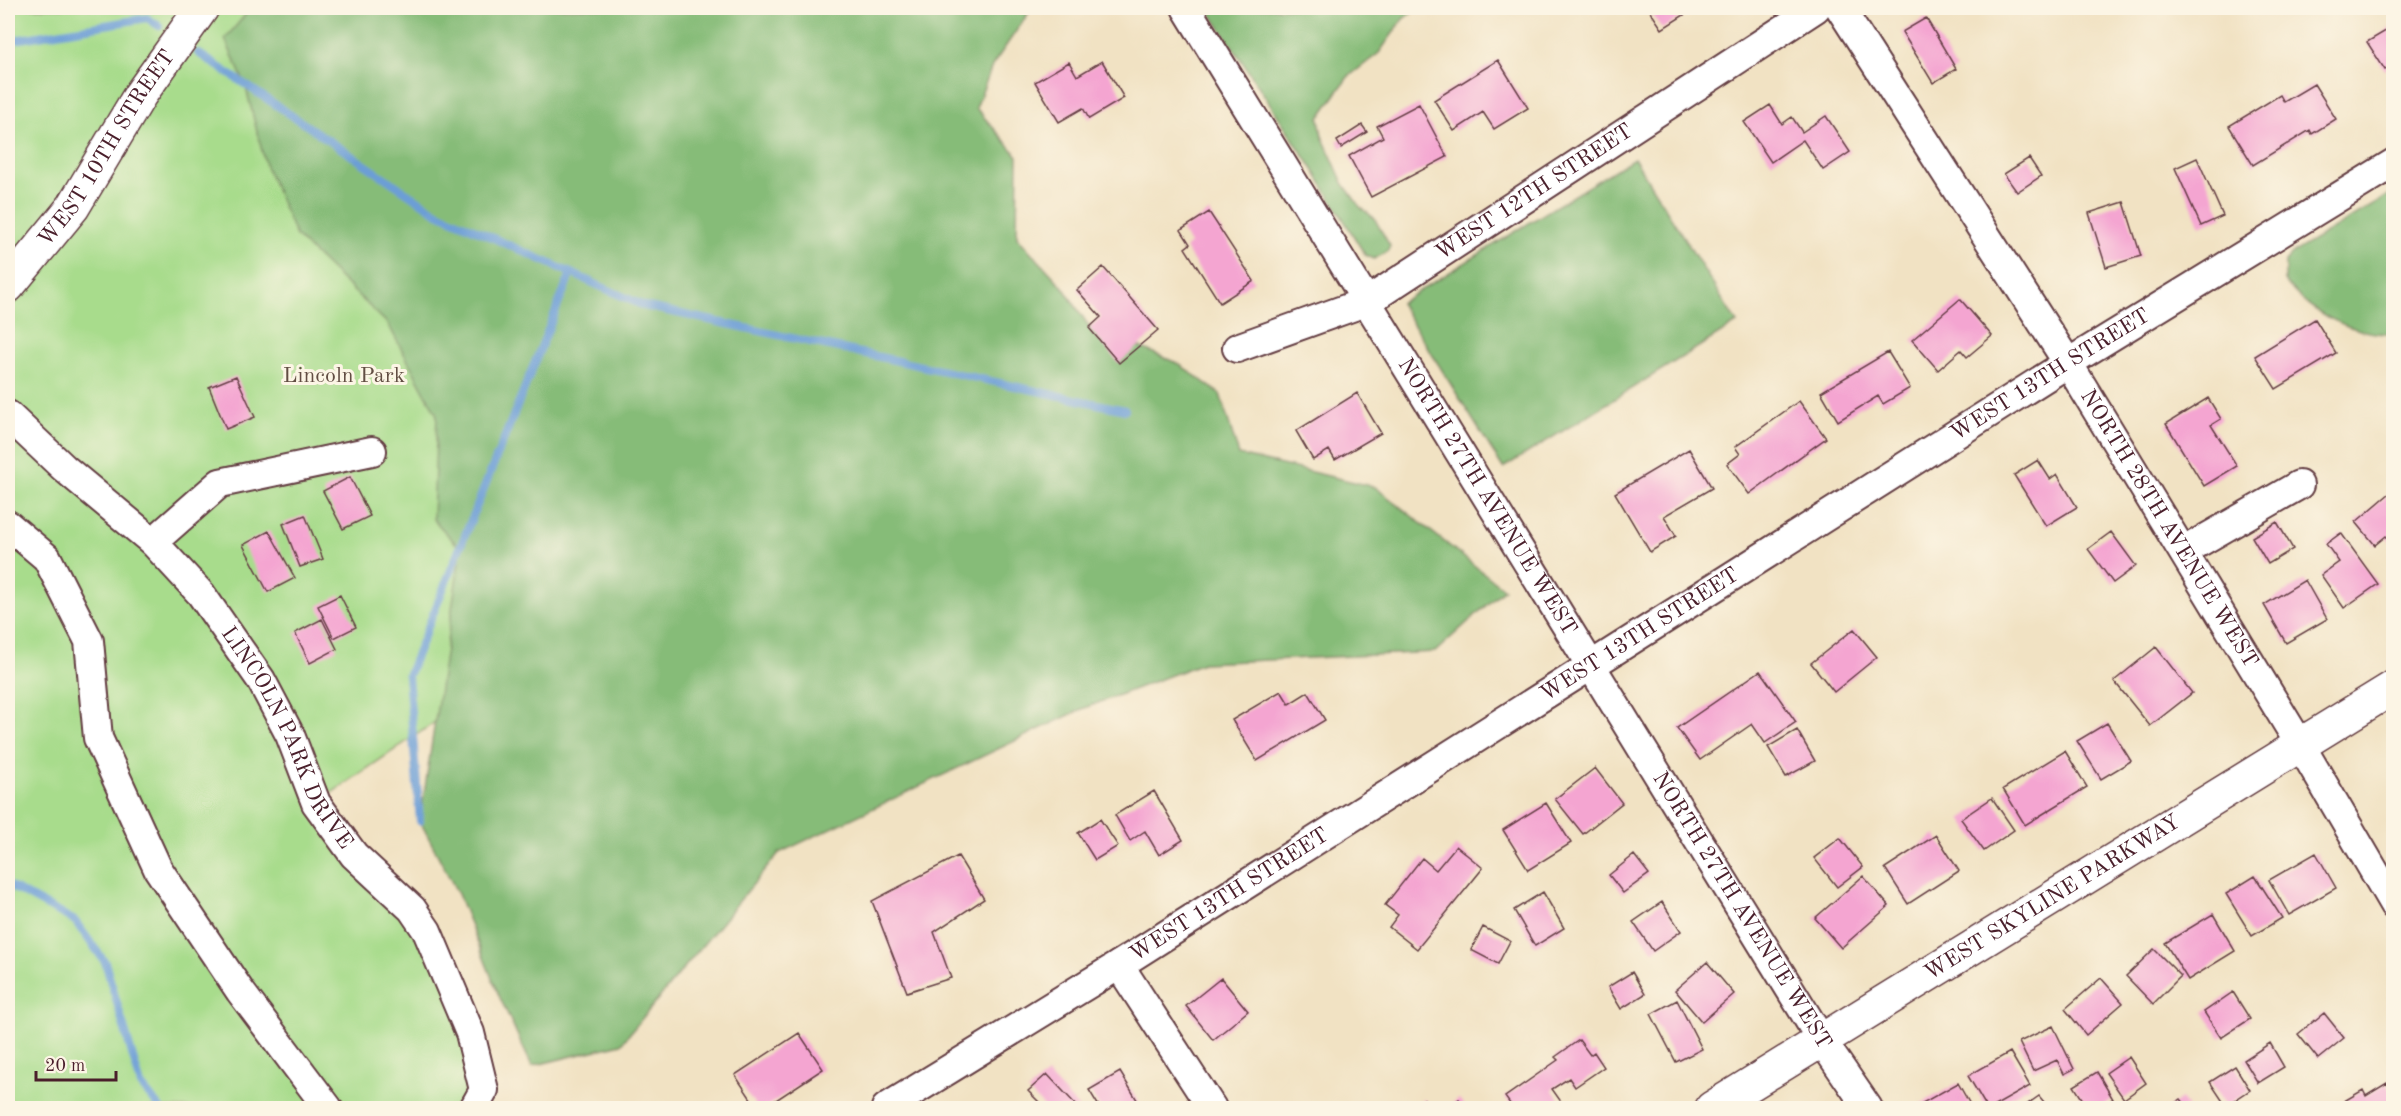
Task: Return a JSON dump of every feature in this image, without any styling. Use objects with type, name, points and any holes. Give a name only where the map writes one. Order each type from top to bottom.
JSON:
[{"type":"street","name":"WEST 10TH STREET","points":[[8,286],[73,207],[140,95],[202,8]]},
{"type":"street","name":"NORTH 27TH AVENUE WEST","points":[[1186,8],[1822,1041],[1868,1108]]},
{"type":"street","name":"WEST 12TH STREET","points":[[1237,348],[1368,301],[1816,8]]},
{"type":"street","name":"NORTH 28TH AVENUE WEST","points":[[1840,8],[2068,363],[2184,551],[2394,905]]},
{"type":"street","name":"WEST 13TH STREET","points":[[886,1108],[1119,965],[2068,363],[2394,163]]},
{"type":"street","name":"LINCOLN PARK DRIVE","points":[[8,415],[64,468],[153,542],[201,594],[261,680],[290,735],[316,803],[354,855],[412,909],[427,931],[470,1033],[484,1090],[474,1108]]},
{"type":"street","points":[[153,542],[220,483],[372,451]]},
{"type":"street","points":[[2184,551],[2299,485]]},
{"type":"street","points":[[8,525],[47,558],[89,641],[98,738],[158,869],[240,991],[327,1108]]},
{"type":"street","name":"WEST SKYLINE PARKWAY","points":[[1712,1108],[2394,687]]},
{"type":"street","points":[[1119,965],[1212,1108]]},
{"type":"green space","name":"Lincoln Park","points":[[8,8],[493,8],[819,459],[317,803],[412,909],[470,1033],[474,1108],[8,1108]]},
{"type":"green space","points":[[251,8],[1032,8],[992,66],[976,108],[1018,156],[1017,237],[1063,287],[1088,325],[1179,364],[1220,394],[1239,455],[1375,487],[1504,589],[1435,652],[1203,663],[1082,709],[779,853],[621,1044],[532,1066],[500,998],[458,894],[420,821],[461,549],[433,519],[437,415],[388,324],[296,236],[266,167],[245,84],[225,39]]},
{"type":"green space","points":[[1207,8],[1419,8],[1403,19],[1379,53],[1348,77],[1319,118],[1322,136],[1343,183],[1360,207],[1374,218],[1390,246],[1387,252],[1374,259],[1365,255],[1314,171]]},
{"type":"green space","points":[[1634,158],[1737,323],[1503,468],[1400,303]]},
{"type":"green space","points":[[2393,193],[2393,334],[2363,331],[2333,320],[2306,303],[2285,281],[2285,262],[2294,252]]},
{"type":"building","points":[[1648,8],[1695,8],[1662,29]]},
{"type":"building","points":[[1926,18],[1956,69],[1933,83],[1902,32]]},
{"type":"building","points":[[2394,26],[2394,64],[2385,70],[2367,42]]},
{"type":"building","points":[[1498,60],[1528,108],[1494,129],[1483,112],[1454,131],[1434,100]]},
{"type":"building","points":[[1102,61],[1124,98],[1089,119],[1083,108],[1059,122],[1035,82],[1069,62],[1077,76]]},
{"type":"building","points":[[2314,84],[2336,119],[2312,134],[2310,130],[2253,165],[2229,126],[2280,95],[2284,102]]},
{"type":"building","points":[[1419,104],[1447,157],[1371,197],[1349,156],[1383,137],[1377,126]]},
{"type":"building","points":[[1770,105],[1782,124],[1792,117],[1802,132],[1826,116],[1850,152],[1823,170],[1803,140],[1771,162],[1744,122]]},
{"type":"building","points":[[1362,125],[1367,132],[1341,148],[1337,141]]},
{"type":"building","points":[[2029,158],[2041,176],[2017,192],[2004,174]]},
{"type":"building","points":[[2197,158],[2223,216],[2201,226],[2175,168]]},
{"type":"building","points":[[2124,202],[2141,256],[2106,267],[2089,213]]},
{"type":"building","points":[[1209,212],[1254,281],[1220,303],[1185,248],[1190,244],[1181,230]]},
{"type":"building","points":[[1103,267],[1158,330],[1119,363],[1089,328],[1101,317],[1077,290]]},
{"type":"building","points":[[1960,299],[1992,336],[1967,357],[1961,350],[1938,370],[1912,340]]},
{"type":"building","points":[[2315,319],[2336,353],[2276,389],[2255,356]]},
{"type":"building","points":[[1888,352],[1910,388],[1883,404],[1878,396],[1838,421],[1821,392]]},
{"type":"building","points":[[236,376],[255,417],[226,429],[209,387]]},
{"type":"building","points":[[1357,393],[1381,433],[1335,460],[1329,450],[1313,460],[1296,431]]},
{"type":"building","points":[[2208,398],[2221,419],[2211,425],[2237,466],[2204,486],[2166,424]]},
{"type":"building","points":[[1799,401],[1826,438],[1749,494],[1727,464],[1740,454],[1735,447]]},
{"type":"building","points":[[1689,449],[1712,488],[1664,516],[1676,536],[1650,552],[1615,493]]},
{"type":"building","points":[[2038,460],[2050,479],[2057,474],[2077,507],[2046,526],[2014,475]]},
{"type":"building","points":[[350,477],[370,516],[343,529],[323,491]]},
{"type":"building","points":[[2390,493],[2394,498],[2394,545],[2386,536],[2375,545],[2356,522]]},
{"type":"building","points":[[305,515],[323,559],[300,567],[283,524]]},
{"type":"building","points":[[2277,522],[2293,549],[2268,564],[2252,537]]},
{"type":"building","points":[[269,531],[295,578],[268,592],[243,545]]},
{"type":"building","points":[[2111,532],[2136,566],[2113,583],[2088,549]]},
{"type":"building","points":[[2341,533],[2378,584],[2344,608],[2321,575],[2339,562],[2326,544]]},
{"type":"building","points":[[2305,580],[2327,619],[2286,643],[2264,605]]},
{"type":"building","points":[[340,595],[356,627],[334,638],[318,606]]},
{"type":"building","points":[[322,619],[337,649],[310,663],[295,633]]},
{"type":"building","points":[[1854,629],[1877,657],[1834,692],[1811,663]]},
{"type":"building","points":[[2156,647],[2192,693],[2150,726],[2114,681]]},
{"type":"building","points":[[1760,671],[1796,722],[1765,743],[1752,724],[1700,760],[1677,728]]},
{"type":"building","points":[[1281,691],[1289,704],[1308,692],[1325,720],[1257,761],[1232,720]]},
{"type":"building","points":[[2107,723],[2131,761],[2101,779],[2077,741]]},
{"type":"building","points":[[1797,730],[1815,761],[1786,777],[1768,747]]},
{"type":"building","points":[[2065,751],[2087,787],[2025,825],[2003,789]]},
{"type":"building","points":[[1595,768],[1622,803],[1583,834],[1555,799]]},
{"type":"building","points":[[1154,791],[1183,840],[1159,855],[1145,831],[1130,841],[1115,815]]},
{"type":"building","points":[[1992,798],[2014,830],[1984,851],[1961,819]]},
{"type":"building","points":[[1546,803],[1571,843],[1528,870],[1503,830]]},
{"type":"building","points":[[1100,819],[1118,846],[1095,860],[1078,833]]},
{"type":"building","points":[[1936,835],[1959,871],[1908,904],[1885,868]]},
{"type":"building","points":[[1840,838],[1863,867],[1837,887],[1814,858]]},
{"type":"building","points":[[1456,846],[1483,868],[1417,949],[1389,927],[1398,915],[1385,905],[1422,858],[1436,870]]},
{"type":"building","points":[[2316,853],[2336,888],[2289,915],[2269,880]]},
{"type":"building","points":[[1634,855],[1649,874],[1623,893],[1609,875]]},
{"type":"building","points":[[958,856],[984,899],[934,932],[951,978],[907,992],[872,901]]},
{"type":"building","points":[[1863,876],[1889,906],[1841,948],[1815,918]]},
{"type":"building","points":[[2255,876],[2282,918],[2252,936],[2226,894]]},
{"type":"building","points":[[1543,892],[1564,928],[1535,946],[1514,910]]},
{"type":"building","points":[[1662,902],[1681,931],[1653,951],[1633,922]]},
{"type":"building","points":[[2213,914],[2235,951],[2188,980],[2165,943]]},
{"type":"building","points":[[1483,927],[1510,941],[1498,964],[1471,950]]},
{"type":"building","points":[[2154,949],[2181,976],[2153,1004],[2126,976]]},
{"type":"building","points":[[1707,962],[1734,994],[1702,1022],[1675,990]]},
{"type":"building","points":[[1632,972],[1645,994],[1621,1009],[1608,987]]},
{"type":"building","points":[[1221,978],[1248,1011],[1213,1040],[1186,1006]]},
{"type":"building","points":[[2101,978],[2123,1003],[2086,1035],[2065,1009]]},
{"type":"building","points":[[2233,992],[2250,1019],[2221,1038],[2204,1012]]},
{"type":"building","points":[[1677,1000],[1702,1049],[1676,1062],[1651,1014]]},
{"type":"building","points":[[2324,1013],[2344,1038],[2318,1059],[2298,1034]]},
{"type":"building","points":[[2053,1026],[2074,1069],[2064,1074],[2057,1060],[2033,1071],[2019,1042]]},
{"type":"building","points":[[799,1033],[823,1069],[764,1108],[757,1108],[735,1075]]},
{"type":"building","points":[[1579,1040],[1590,1055],[1594,1052],[1604,1067],[1575,1087],[1569,1078],[1552,1089],[1562,1103],[1554,1108],[1513,1108],[1505,1097],[1558,1060],[1555,1057]]},
{"type":"building","points":[[2270,1043],[2284,1067],[2258,1083],[2244,1060]]},
{"type":"building","points":[[2010,1052],[2030,1086],[1991,1108],[1987,1108],[1968,1076]]},
{"type":"building","points":[[2129,1057],[2146,1083],[2124,1099],[2106,1073]]},
{"type":"building","points":[[2235,1066],[2250,1090],[2226,1106],[2210,1082]]},
{"type":"building","points":[[1120,1072],[1142,1108],[1100,1108],[1089,1090]]},
{"type":"building","points":[[2097,1072],[2113,1099],[2097,1108],[2088,1108],[2074,1086]]},
{"type":"building","points":[[1047,1074],[1079,1108],[1045,1108],[1028,1091]]},
{"type":"building","points":[[1958,1083],[1972,1108],[1918,1108],[1917,1106]]},
{"type":"building","points":[[2387,1083],[2394,1094],[2394,1108],[2342,1108],[2339,1104],[2363,1090],[2366,1096]]},
{"type":"building","points":[[2039,1096],[2049,1108],[2022,1108]]},
{"type":"building","points":[[1424,1099],[1431,1108],[1411,1108]]},
{"type":"building","points":[[1459,1099],[1466,1108],[1446,1108]]},
{"type":"building","points":[[2181,1099],[2188,1108],[2168,1108]]},
{"type":"waterway","points":[[8,41],[147,18],[159,26]]},
{"type":"waterway","points":[[198,53],[436,212],[644,306],[1125,410]]},
{"type":"waterway","points":[[420,821],[408,676],[571,273]]},
{"type":"waterway","points":[[8,885],[75,921],[105,962],[141,1085],[160,1108]]}]
